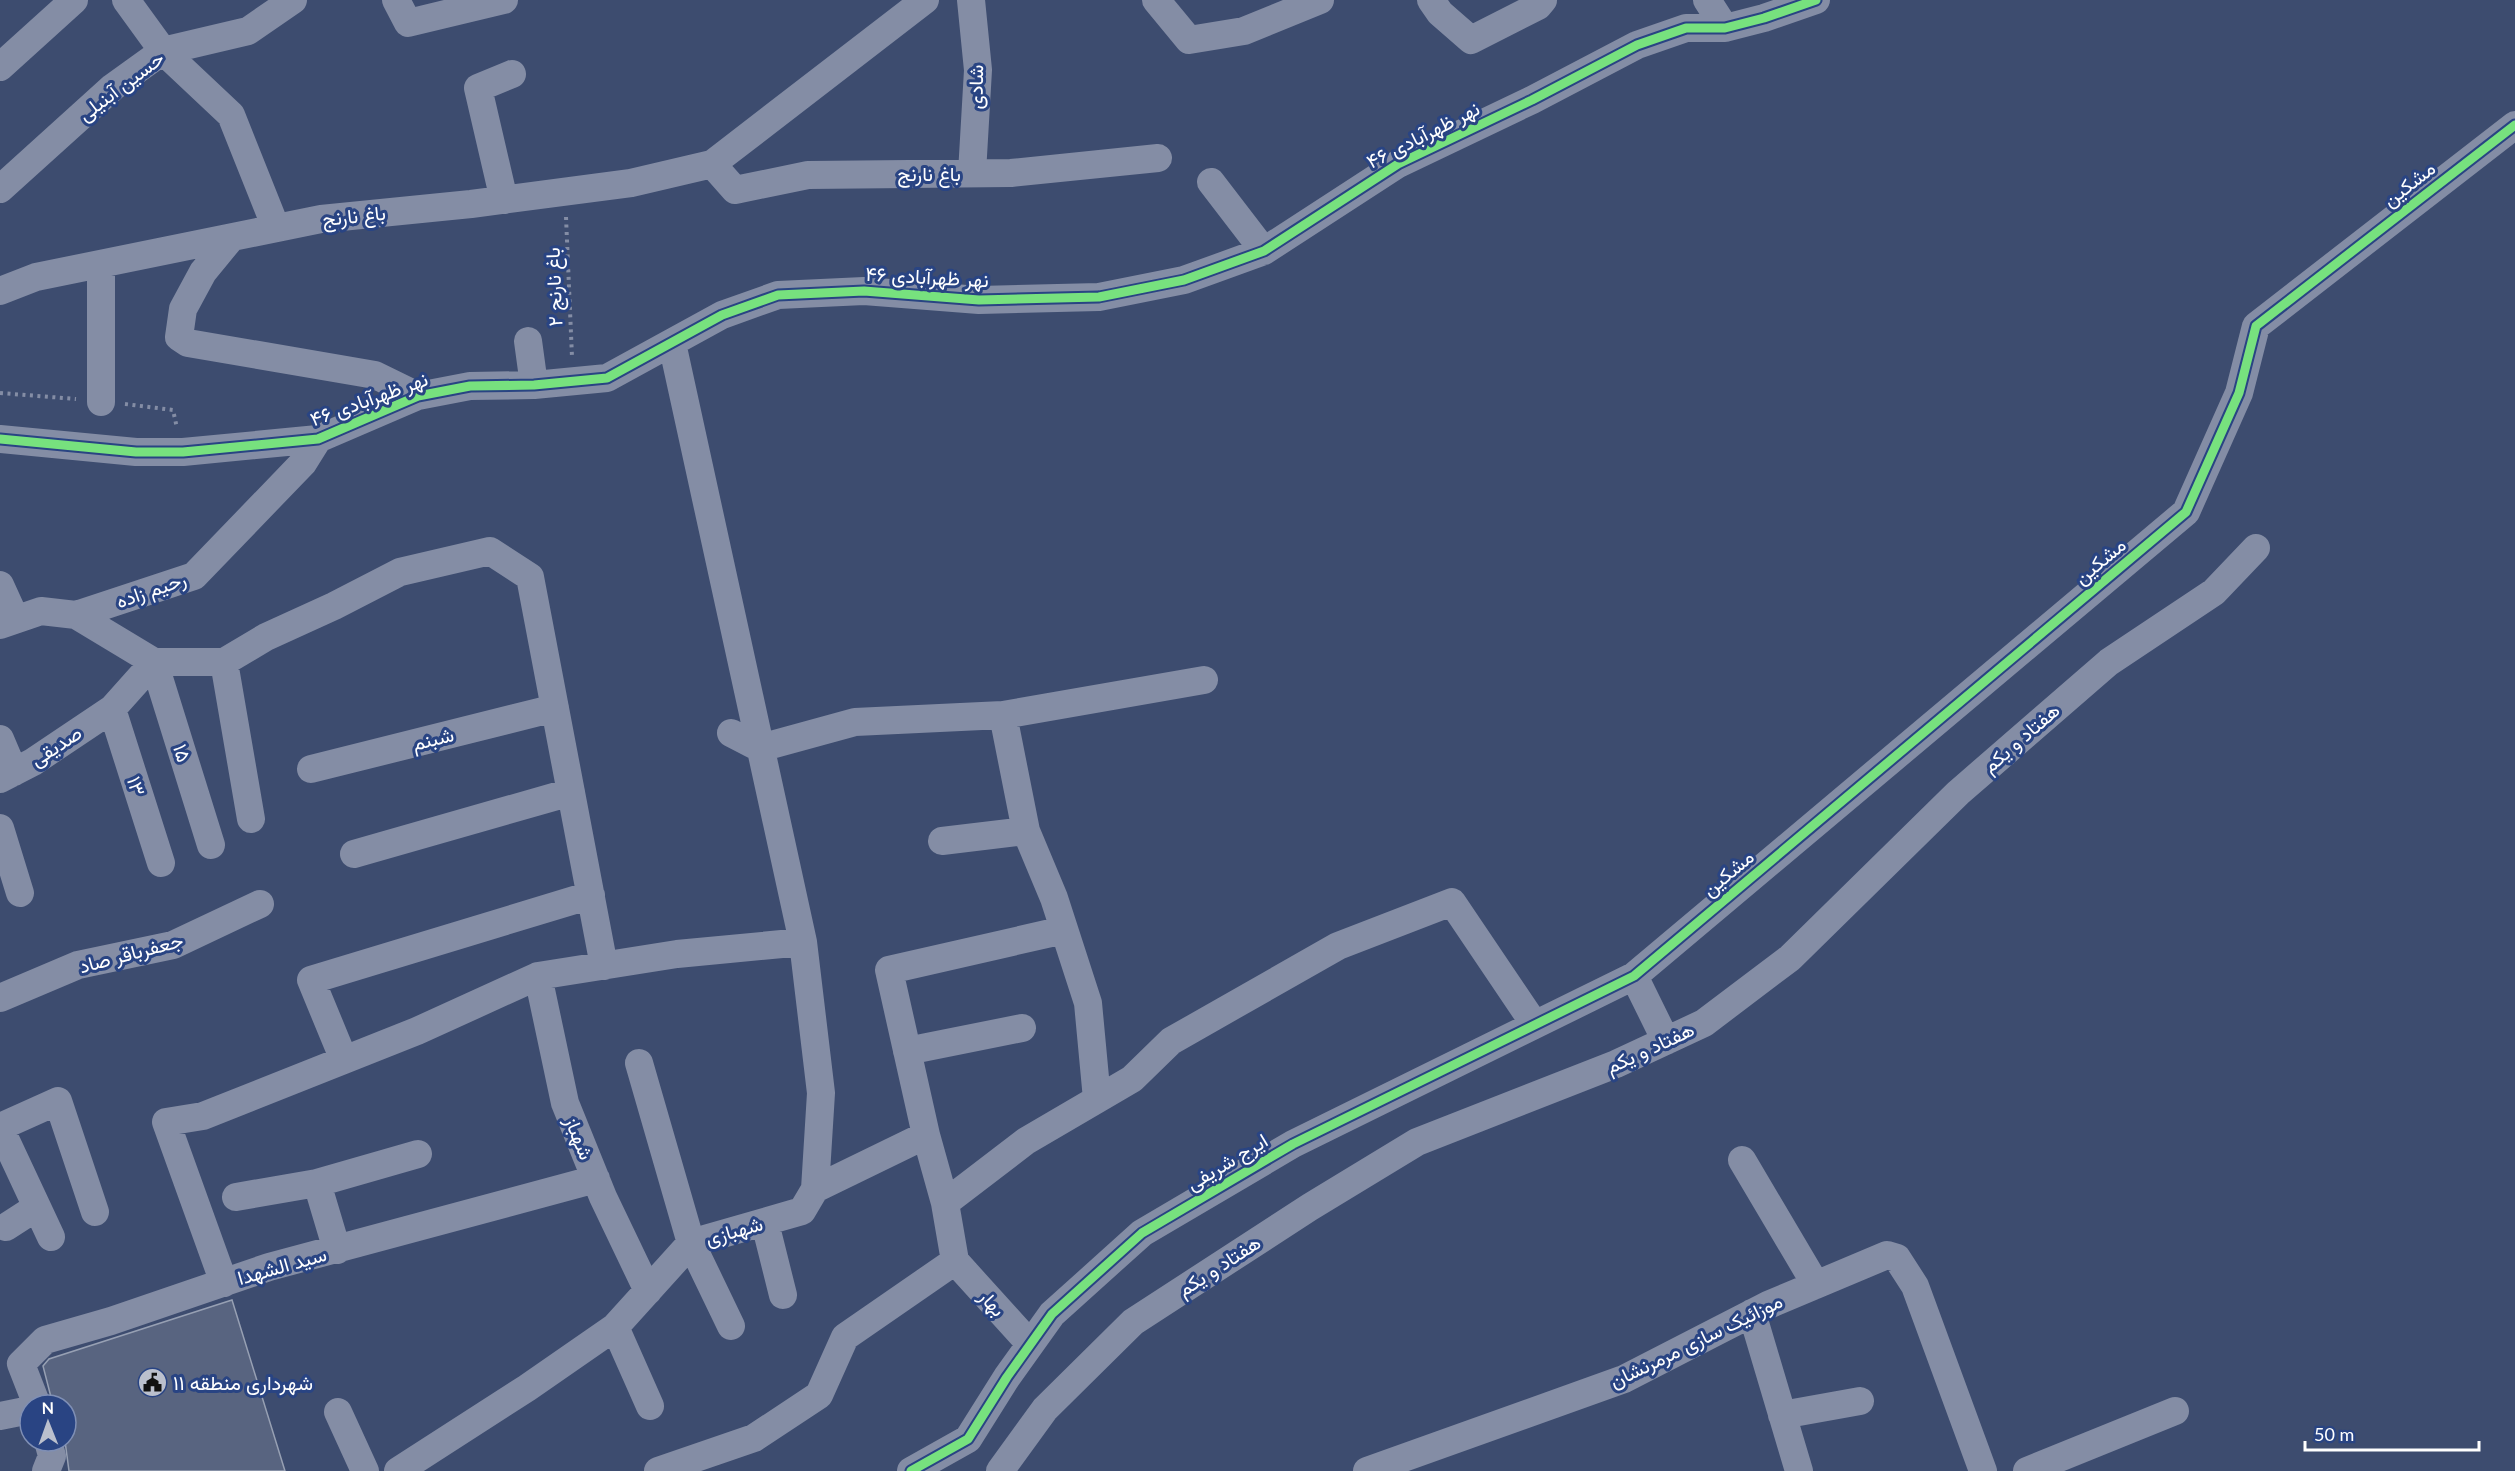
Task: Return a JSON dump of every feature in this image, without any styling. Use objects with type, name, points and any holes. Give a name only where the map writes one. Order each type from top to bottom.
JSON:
[{"type":"street","points":[[0,67],[74,0]]},
{"type":"street","points":[[126,0],[163,51],[231,115],[276,228]]},
{"type":"street","points":[[402,11],[504,0]]},
{"type":"street","name":"شادی","points":[[971,0],[978,70],[972,173]]},
{"type":"street","points":[[1155,0],[1189,40],[1244,31],[1320,0]]},
{"type":"street","points":[[1431,0],[1440,14],[1471,40],[1538,6],[1543,0]]},
{"type":"street","points":[[1707,0],[1725,28]]},
{"type":"street","name":"نهر ظهرآبادی ۴۶","points":[[0,439],[136,452],[183,452],[318,439],[418,396],[470,386],[534,385],[607,378],[722,315],[777,295],[864,291],[979,300],[1099,297],[1184,280],[1264,251],[1398,164],[1532,100],[1637,45],[1686,28],[1725,28],[1764,18],[1816,0]]},
{"type":"street","name":"حسین آبنیلی","points":[[0,189],[113,87],[163,51],[248,31],[290,1]]},
{"type":"street","name":"باغ نارنج","points":[[1,289],[36,278],[321,219],[504,200],[631,183],[712,164],[922,1]]},
{"type":"street","points":[[504,200],[478,88],[512,74]]},
{"type":"street","name":"مشکین","points":[[1634,976],[2186,512],[2239,393],[2256,326],[2515,125]]},
{"type":"street","name":"باغ نارنج","points":[[712,164],[735,190],[808,175],[1011,173],[1158,158]]},
{"type":"street","points":[[1211,182],[1264,251]]},
{"type":"street","points":[[231,238],[203,272],[183,309],[179,337],[188,343],[375,375],[418,396]]},
{"type":"street","points":[[100,266],[101,402]]},
{"type":"street","points":[[528,340],[534,385]]},
{"type":"street","points":[[672,343],[803,942],[821,1093],[815,1189],[926,1135]]},
{"type":"street","name":"رحیم زاده","points":[[8,622],[41,611],[76,615],[194,576],[303,464],[318,439]]},
{"type":"street","name":"هفتاد و یکم","points":[[1000,1471],[1046,1409],[1133,1322],[1310,1207],[1417,1142],[1616,1065],[1704,1023],[1790,958],[1967,785],[2109,662],[2214,591],[2256,548]]},
{"type":"street","points":[[76,615],[154,662],[224,662],[266,637],[400,572],[490,551],[530,577],[604,966]]},
{"type":"street","points":[[0,585],[8,622]]},
{"type":"street","name":"صدیقی","points":[[7,776],[33,762],[112,710],[154,662]]},
{"type":"street","name":"۱۵","points":[[154,662],[211,845]]},
{"type":"street","points":[[224,662],[251,819]]},
{"type":"street","points":[[731,733],[760,748],[855,722],[1003,715],[1204,680]]},
{"type":"street","name":"شبنم","points":[[311,769],[555,708]]},
{"type":"street","name":"۱۳","points":[[112,710],[161,863]]},
{"type":"street","points":[[1003,715],[1026,831],[1054,898],[1088,1003],[1097,1099]]},
{"type":"street","points":[[0,739],[7,776]]},
{"type":"street","points":[[354,854],[571,792]]},
{"type":"street","points":[[0,828],[20,893]]},
{"type":"street","points":[[942,841],[1026,831]]},
{"type":"street","points":[[344,1060],[311,980],[591,895]]},
{"type":"street","points":[[945,1203],[1026,1141],[1132,1079],[1171,1041],[1338,946],[1452,902],[1535,1025]]},
{"type":"street","name":"جعفرباقر صاد","points":[[0,998],[78,965],[173,945],[260,904]]},
{"type":"street","points":[[658,1471],[754,1438],[819,1395],[844,1337],[955,1261],[945,1203],[926,1135],[889,970],[1065,930]]},
{"type":"street","points":[[224,1282],[166,1122],[203,1116],[417,1032],[538,976],[677,954],[803,942]]},
{"type":"street","name":"شهباز","points":[[538,976],[565,1103],[596,1179],[648,1291]]},
{"type":"street","points":[[1634,976],[1666,1041]]},
{"type":"street","name":"ایرج شریفی","points":[[911,1471],[968,1439],[1052,1314],[1142,1233],[1293,1144],[1634,976]]},
{"type":"street","points":[[907,1052],[1022,1028]]},
{"type":"street","points":[[639,1064],[691,1243],[731,1326]]},
{"type":"street","points":[[51,1237],[0,1128],[58,1101],[95,1212]]},
{"type":"street","points":[[236,1197],[318,1183],[418,1154]]},
{"type":"street","points":[[1742,1160],[1816,1285]]},
{"type":"street","name":"سید الشهدا","points":[[32,1393],[21,1364],[45,1340],[111,1321],[269,1268],[596,1179]]},
{"type":"street","points":[[318,1183],[337,1250]]},
{"type":"street","name":"شهبازی","points":[[398,1471],[527,1388],[615,1327],[691,1243],[802,1211],[815,1189]]},
{"type":"street","points":[[6,1227],[37,1207]]},
{"type":"street","points":[[765,1223],[783,1295]]},
{"type":"street","name":"موزائیک سازی مرمرنشان","points":[[1367,1471],[1624,1379],[1752,1313],[1887,1255],[1897,1258],[1915,1287],[1983,1471]]},
{"type":"street","name":"بهار","points":[[955,1261],[1030,1344]]},
{"type":"street","points":[[1752,1313],[1799,1471]]},
{"type":"street","points":[[615,1327],[650,1406]]},
{"type":"street","points":[[1782,1415],[1860,1401]]},
{"type":"street","points":[[2026,1471],[2175,1411]]},
{"type":"street","points":[[0,1416],[18,1412]]},
{"type":"street","points":[[338,1412],[365,1471]]},
{"type":"street","points":[[45,1471],[51,1453]]},
{"type":"building","name":"شهرداری منطقه ۱۱","points":[[232,1300],[285,1471],[69,1471],[67,1453],[78,1453],[78,1393],[50,1393],[43,1366],[49,1359]]},
{"type":"cycle path","points":[[0,439],[136,452],[183,452],[318,439],[418,396],[470,386],[534,385],[607,378],[722,315],[778,295],[864,291],[979,300],[1099,297],[1184,280],[1264,251],[1398,164],[1532,100],[1637,45],[1686,28],[1725,28],[1764,18],[1816,0]]},
{"type":"cycle path","points":[[911,1471],[968,1439],[1007,1377],[1052,1314],[1142,1233],[1293,1144],[1634,976],[2186,512],[2239,393],[2256,326],[2515,125]]},
{"type":"place","name":"شهرداری منطقه ۱۱","points":[[152,1383]]}]
